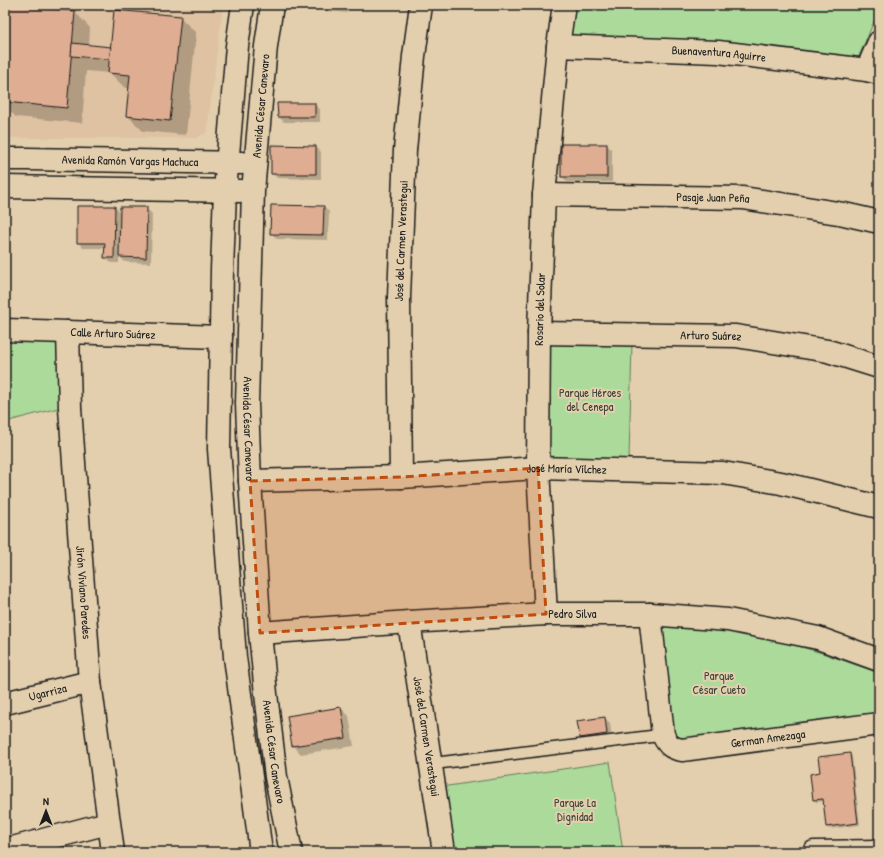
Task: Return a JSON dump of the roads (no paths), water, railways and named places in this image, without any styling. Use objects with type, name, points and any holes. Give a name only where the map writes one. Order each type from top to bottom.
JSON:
[{"type":"street","points":[[243,5],[225,191],[219,449],[234,650],[261,852]]},
{"type":"street","name":"Avenida César Canevaro","points":[[272,5],[266,46],[253,191],[247,404],[250,481],[260,633],[276,777],[291,852]]},
{"type":"street","name":"José del Carmen Verastegui","points":[[401,477],[399,297],[405,150],[414,56],[421,5]]},
{"type":"street","name":"Rosario del Solar","points":[[546,614],[538,468],[539,333],[544,195],[558,46],[564,5]]},
{"type":"street","points":[[873,72],[879,42]]},
{"type":"street","name":"Buenaventura Aguirre","points":[[558,46],[718,52],[873,72]]},
{"type":"street","name":"Avenida Ramón Vargas Machuca","points":[[5,159],[256,164]]},
{"type":"street","points":[[5,187],[253,191]]},
{"type":"street","name":"Pasaje Juan Peña","points":[[544,195],[743,198],[844,214],[879,222]]},
{"type":"street","name":"Calle Arturo Suárez","points":[[5,330],[221,337]]},
{"type":"street","name":"Jirón Viviano Paredes","points":[[68,332],[71,415],[90,682],[113,852]]},
{"type":"street","name":"Arturo Suárez","points":[[539,333],[736,336],[828,351],[879,367]]},
{"type":"street","name":"José María Vílchez","points":[[250,481],[401,477],[538,468],[723,473],[781,483],[879,507]]},
{"type":"street","name":"Pedro Silva","points":[[260,633],[546,614],[650,614],[736,621],[818,638],[879,660]]},
{"type":"street","points":[[650,614],[664,735]]},
{"type":"street","name":"José del Carmen Verastegui","points":[[409,622],[444,852]]},
{"type":"street","name":"Ugarriza","points":[[5,703],[90,682]]},
{"type":"street","name":"German Amezaga","points":[[664,735],[670,746],[682,750],[879,724]]},
{"type":"street","points":[[5,850],[108,823]]},
{"type":"street","points":[[814,852],[879,851]]},
{"type":"lane","points":[[430,764],[664,735]]},
{"type":"park label","name":"Parque Héroes del Cenepa","points":[[590,400]]},
{"type":"park label","name":"Parque César Cueto","points":[[719,683]]},
{"type":"park label","name":"Parque La Dignidad","points":[[575,810]]}]
